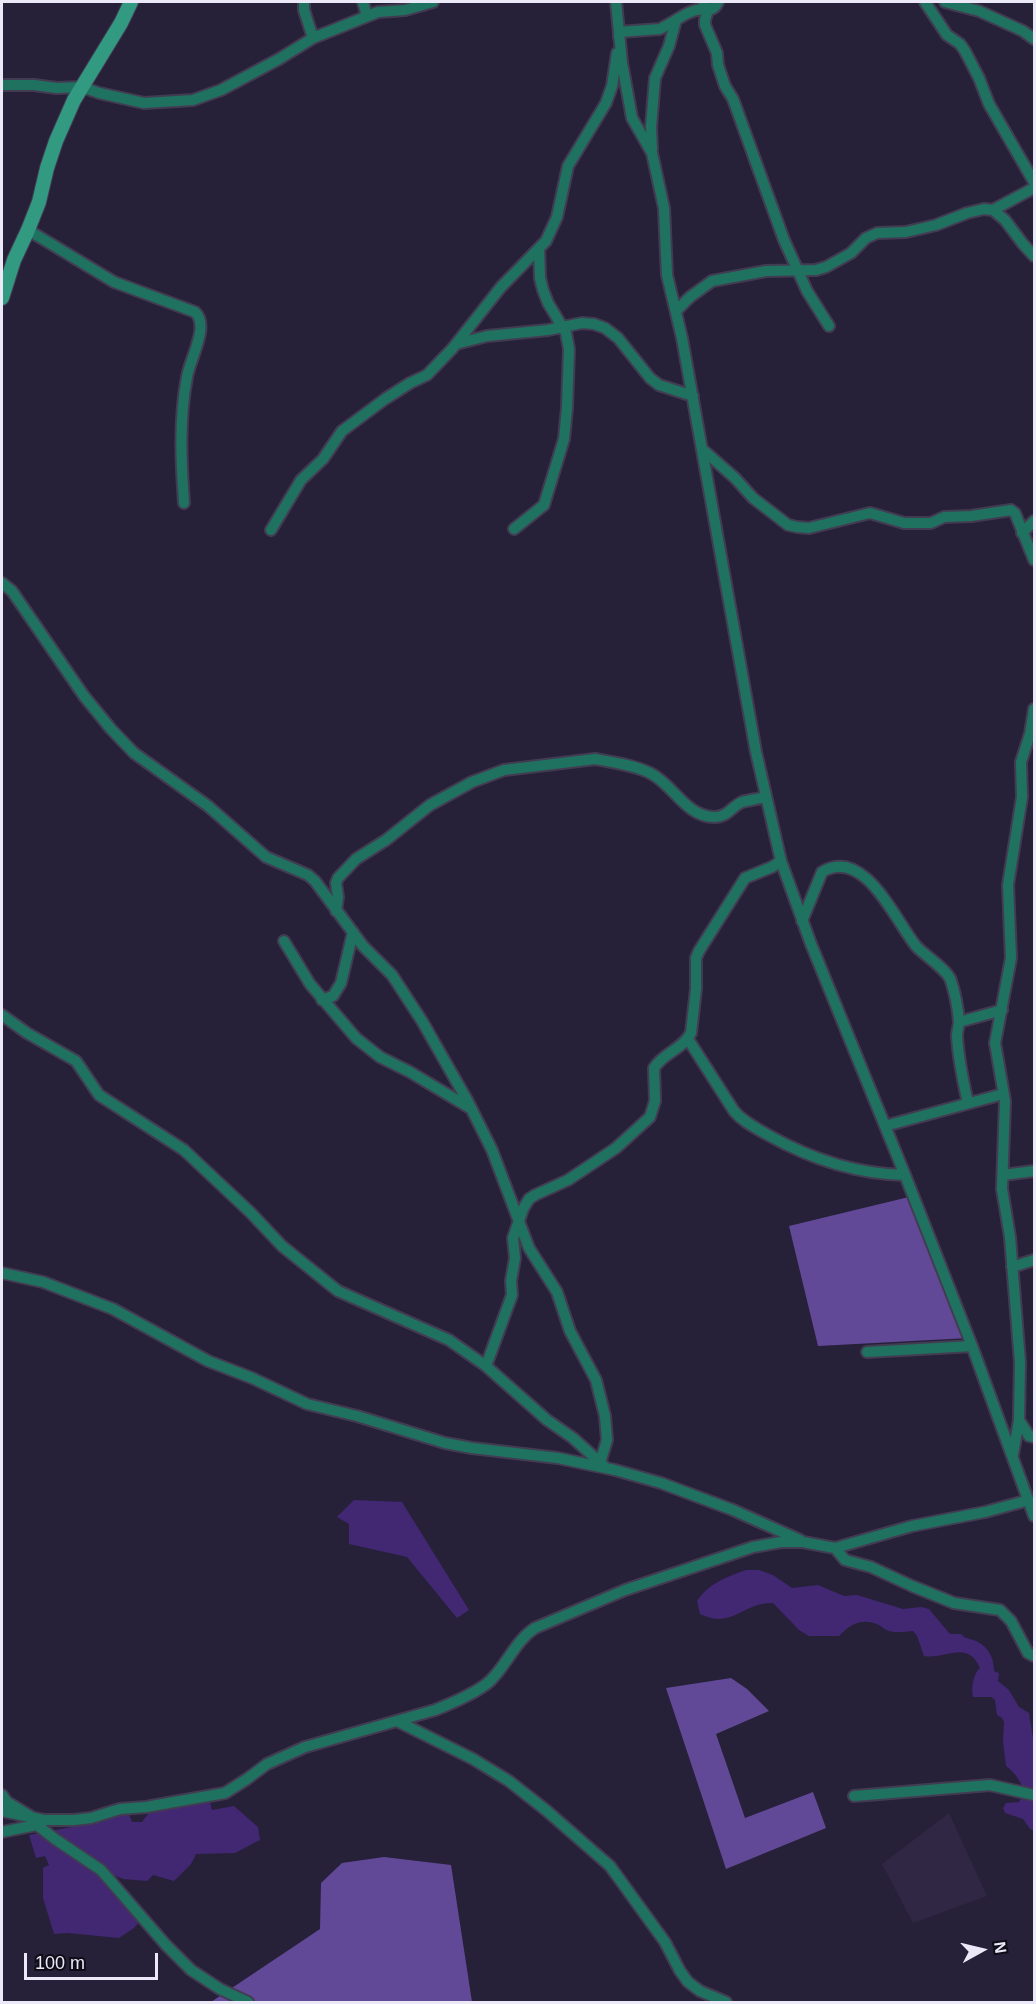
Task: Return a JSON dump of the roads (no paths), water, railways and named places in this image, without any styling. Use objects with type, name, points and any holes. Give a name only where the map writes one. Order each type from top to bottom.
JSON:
[{"type":"street","points":[[2,298],[14,260],[39,202],[56,141],[74,100],[121,23],[130,2]]},
{"type":"street","points":[[304,2],[304,10],[313,38]]},
{"type":"street","points":[[363,2],[367,16]]},
{"type":"street","points":[[2,86],[82,87],[108,96],[144,103],[193,100],[221,90],[313,38],[378,12],[433,2]]},
{"type":"street","points":[[616,2],[622,63],[632,118],[652,153]]},
{"type":"street","points":[[619,32],[660,29],[695,10],[706,6],[713,9],[718,2]]},
{"type":"street","points":[[925,2],[947,35],[960,44],[979,78],[989,104],[1035,182]]},
{"type":"street","points":[[945,2],[979,11],[1035,39]]},
{"type":"street","points":[[706,6],[705,25],[717,52],[718,65],[725,86],[733,99],[784,240],[807,291],[829,326]]},
{"type":"street","points":[[676,20],[669,46],[655,78],[651,127],[652,153],[664,208],[667,275],[693,396],[765,797],[781,861],[802,921],[972,1346],[1034,1514]]},
{"type":"street","points":[[271,530],[301,480],[323,459],[342,431],[410,383],[422,378],[456,344],[501,286],[551,233],[557,217],[568,166],[606,103],[612,86],[619,32]]},
{"type":"street","points":[[993,210],[1035,188]]},
{"type":"street","points":[[676,311],[712,281],[766,271],[816,270],[851,253],[866,238],[877,233],[906,232],[984,209],[993,210],[1005,220],[1035,256]]},
{"type":"street","points":[[28,230],[114,282],[195,312],[199,316],[201,328],[187,376],[183,413],[181,454],[184,503]]},
{"type":"street","points":[[513,529],[544,505],[564,440],[567,408],[569,349],[566,333],[543,290],[538,248]]},
{"type":"street","points":[[456,344],[487,336],[582,323],[594,324],[605,328],[618,338],[650,378],[659,385],[693,396]]},
{"type":"street","points":[[702,449],[735,478],[753,498],[788,525],[809,528],[870,513],[904,523],[931,523],[944,517],[1011,510],[1015,513],[1035,560]]},
{"type":"street","points":[[1022,532],[1035,521]]},
{"type":"street","points":[[2,584],[12,591],[84,696],[134,753],[208,806],[266,857],[308,875],[315,881],[363,946],[392,975],[422,1021],[471,1108],[492,1150],[529,1248],[557,1292],[570,1331],[596,1380],[605,1416],[607,1440],[603,1465]]},
{"type":"street","points":[[1012,1456],[1019,1420],[1020,1362],[1010,1236],[1002,1190],[1005,1107],[995,1042],[1011,958],[1008,885],[1022,797],[1021,762],[1035,708]]},
{"type":"street","points":[[336,911],[338,897],[336,883],[356,858],[386,840],[430,805],[472,782],[504,770],[595,759],[607,761],[649,772],[702,816],[723,816],[742,802],[765,797]]},
{"type":"street","points":[[486,1366],[512,1295],[513,1238],[523,1209],[529,1199],[568,1180],[616,1148],[650,1116],[655,1101],[654,1068],[688,1039],[693,1022],[696,958],[699,951],[745,878],[781,861]]},
{"type":"street","points":[[802,921],[822,872],[839,866],[856,869],[888,905],[917,947],[951,978],[959,1022],[957,1033],[962,1075],[968,1103]]},
{"type":"street","points":[[322,1000],[333,996],[341,982],[353,932]]},
{"type":"street","points":[[284,941],[310,984],[356,1038],[380,1057],[471,1108]]},
{"type":"street","points":[[959,1022],[1002,1010]]},
{"type":"street","points":[[2,1015],[36,1039],[76,1061],[99,1095],[184,1150],[251,1213],[282,1246],[338,1291],[449,1340],[486,1366],[547,1420],[573,1438],[603,1465]]},
{"type":"street","points":[[688,1039],[739,1117],[752,1126],[813,1157],[858,1169],[905,1175]]},
{"type":"street","points":[[885,1126],[1003,1094]]},
{"type":"street","points":[[1003,1175],[1035,1171]]},
{"type":"street","points":[[1012,1267],[1035,1260]]},
{"type":"street","points":[[2,1273],[43,1282],[113,1309],[208,1361],[252,1378],[307,1404],[357,1416],[445,1443],[603,1465],[733,1509],[803,1542]]},
{"type":"street","points":[[867,1352],[972,1346]]},
{"type":"street","points":[[1019,1420],[1029,1436],[1035,1437]]},
{"type":"street","points":[[2,1832],[33,1821],[91,1818],[120,1809],[146,1807],[225,1793],[267,1764],[304,1747],[397,1721],[454,1702],[489,1682],[526,1634],[535,1628],[625,1590],[753,1547],[781,1542],[803,1542],[835,1548],[912,1526],[985,1512],[1029,1500]]},
{"type":"street","points":[[835,1548],[845,1560],[871,1566],[954,1603],[1000,1610],[1011,1621],[1028,1653],[1035,1656]]},
{"type":"street","points":[[397,1721],[473,1759],[509,1781],[547,1811],[610,1866],[664,1942],[688,1982],[700,1991],[726,2002]]},
{"type":"street","points":[[854,1796],[990,1785],[1035,1795]]},
{"type":"street","points":[[2,1795],[7,1802],[101,1870],[166,1945],[191,1970],[220,1989],[248,2002]]},
{"type":"street","points":[[2,1811],[33,1821]]}]
